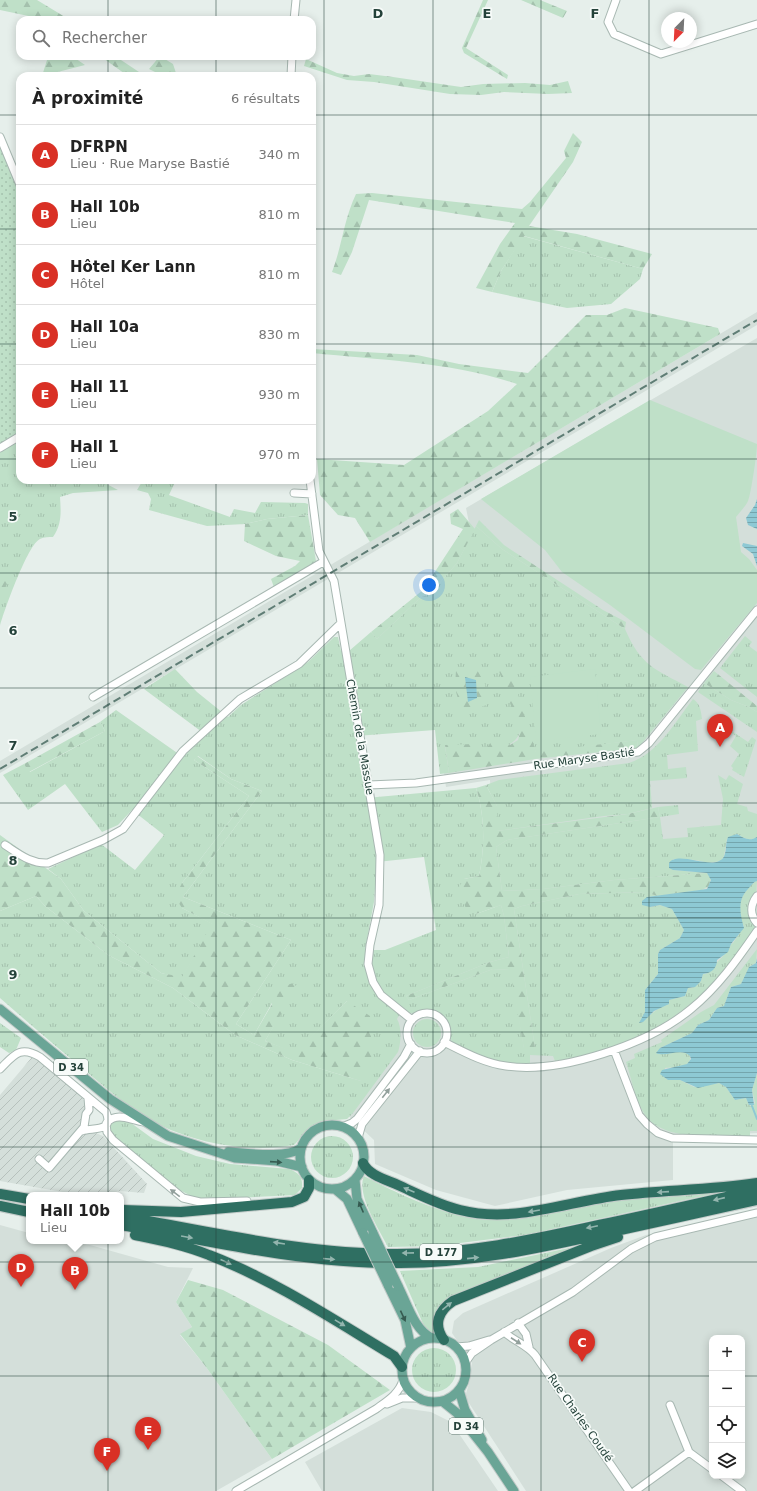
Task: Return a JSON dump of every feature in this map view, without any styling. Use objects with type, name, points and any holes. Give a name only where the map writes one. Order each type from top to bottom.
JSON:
[{"type":"highway","points":[[363,1163],[369,1171],[408,1190],[449,1207],[486,1214],[522,1214],[622,1195],[708,1189],[757,1183]]},
{"type":"highway","points":[[124,1210],[181,1212],[298,1201],[304,1197],[309,1188],[309,1180]]},
{"type":"highway","name":"D 177","points":[[124,1217],[293,1245],[361,1252],[417,1253],[475,1248],[531,1240],[757,1190]]},
{"type":"highway","points":[[0,1193],[26,1197]]},
{"type":"highway","name":"D 177","points":[[124,1226],[325,1259],[400,1264],[446,1261],[515,1253],[757,1200]]},
{"type":"highway","points":[[444,1340],[438,1328],[439,1317],[441,1311],[453,1301],[607,1240],[757,1204]]},
{"type":"highway","points":[[0,1205],[26,1209]]},
{"type":"highway","points":[[124,1233],[193,1249],[235,1266],[313,1308],[394,1356],[402,1367]]},
{"type":"main road","name":"D 34","points":[[0,1009],[110,1099],[168,1136],[236,1158],[277,1161],[302,1167]]},
{"type":"main road","points":[[330,1125],[342,1127],[358,1138],[363,1150],[363,1163],[355,1180],[335,1189],[321,1187],[309,1180],[300,1161],[301,1148],[307,1136],[317,1128],[330,1125]]},
{"type":"main road","name":"D 34","points":[[211,1150],[260,1154],[293,1151],[301,1148]]},
{"type":"main road","points":[[355,1180],[357,1199],[372,1233],[417,1324],[422,1331],[432,1338]]},
{"type":"main road","points":[[335,1189],[347,1199],[405,1320],[411,1348]]},
{"type":"main road","points":[[432,1338],[444,1340],[456,1347],[465,1363],[465,1377],[459,1390],[450,1398],[432,1402],[418,1398],[410,1392],[403,1380],[402,1367],[404,1359],[411,1348],[421,1341],[432,1338]]},
{"type":"main road","name":"D 34","points":[[459,1390],[465,1410],[488,1452]]},
{"type":"main road","name":"D 34","points":[[442,1401],[457,1413],[488,1452],[514,1491]]},
{"type":"street","points":[[294,16],[296,0]]},
{"type":"street","points":[[616,0],[608,22],[614,34],[661,54],[757,24]]},
{"type":"street","points":[[291,72],[292,60]]},
{"type":"street","points":[[0,136],[16,175]]},
{"type":"street","points":[[0,448],[16,438]]},
{"type":"street","name":"Chemin de la Massue","points":[[311,484],[319,551],[323,562],[334,581],[340,624],[380,855],[380,882],[377,918],[368,958],[373,982],[381,994],[412,1020]]},
{"type":"street","points":[[294,493],[312,494]]},
{"type":"street","points":[[93,697],[323,562]]},
{"type":"street","name":"Rue Maryse Bastié","points":[[369,785],[416,783],[638,752],[649,743],[757,610]]},
{"type":"street","points":[[5,844],[27,860],[39,864],[48,863],[103,840],[123,829],[183,751],[240,700],[299,664],[340,624]]},
{"type":"street","points":[[757,896],[751,908],[752,916],[757,923]]},
{"type":"street","points":[[444,1042],[490,1063],[522,1068],[592,1057],[614,1050],[648,1036],[690,1010],[730,971],[757,931]]},
{"type":"street","points":[[427,1013],[440,1018],[446,1029],[444,1042],[439,1048],[432,1052],[420,1051],[411,1044],[407,1030],[412,1020],[419,1015],[427,1013]]},
{"type":"street","points":[[342,1127],[352,1123],[357,1118],[404,1057],[411,1044]]},
{"type":"street","points":[[614,1050],[639,1115],[658,1133],[672,1138],[757,1140]]},
{"type":"street","points":[[0,1069],[15,1054],[24,1051],[40,1057],[98,1107],[106,1112],[107,1132],[113,1140],[178,1196],[188,1200],[200,1202],[266,1201],[282,1203]]},
{"type":"street","points":[[358,1138],[362,1124],[420,1051]]},
{"type":"street","points":[[38,1159],[49,1168],[82,1131],[86,1121],[86,1114],[89,1110],[88,1098]]},
{"type":"street","points":[[89,1110],[98,1107]]},
{"type":"street","points":[[82,1131],[91,1128],[99,1129],[112,1118],[121,1116],[137,1122],[144,1122]]},
{"type":"street","points":[[86,1121],[91,1128]]},
{"type":"street","points":[[465,1363],[472,1353],[518,1323],[573,1292],[631,1249],[655,1237],[757,1213]]},
{"type":"street","name":"Rue Charles Coudé","points":[[518,1323],[526,1334],[529,1347],[540,1360],[629,1491]]},
{"type":"street","name":"Rue Charles Coudé","points":[[504,1332],[517,1343],[529,1347]]},
{"type":"street","points":[[456,1347],[469,1346],[491,1340]]},
{"type":"street","points":[[236,1491],[376,1409],[394,1396],[400,1388],[403,1380]]},
{"type":"street","points":[[376,1409],[402,1398],[418,1398]]},
{"type":"street","points":[[670,1405],[689,1452],[709,1467]]},
{"type":"street","points":[[635,1491],[689,1452]]},
{"type":"street","points":[[726,1479],[742,1491]]},
{"type":"shaded area","points":[[757,312],[757,325],[0,773],[0,761]]},
{"type":"shaded area","points":[[757,338],[757,1133],[719,1135],[673,1134],[673,1180],[567,1190],[495,1206],[436,1190],[375,1164],[374,1140],[342,1110],[375,1010],[496,913],[490,780],[446,787],[438,729],[351,650],[438,578],[470,528],[466,508]]},
{"type":"shaded area","points":[[33,1056],[85,1098],[87,1107],[84,1123],[91,1131],[103,1136],[147,1184],[144,1193],[120,1191],[63,1192],[0,1181],[0,1095]]},
{"type":"shaded area","points":[[757,1210],[757,1491],[526,1491],[465,1397],[470,1380],[472,1363],[452,1333],[454,1321],[463,1313],[611,1248],[646,1235]]},
{"type":"shaded area","points":[[0,1225],[26,1232],[26,1244],[84,1244],[168,1267],[193,1268],[176,1302],[192,1327],[180,1335],[206,1367],[272,1459],[216,1491],[0,1491]]},
{"type":"shaded area","points":[[402,1408],[431,1412],[451,1422],[498,1491],[322,1491],[305,1462]]},
{"type":"green space","points":[[0,0],[37,0],[63,16],[28,16],[0,10]]},
{"type":"green space","points":[[483,0],[488,0],[466,48],[508,75],[507,79],[464,53],[462,48]]},
{"type":"green space","points":[[521,0],[540,0],[567,11],[563,18]]},
{"type":"green space","points":[[47,60],[78,60],[85,65],[58,72],[43,72]]},
{"type":"green space","points":[[106,60],[121,60],[139,72],[122,72]]},
{"type":"green space","points":[[157,60],[166,60],[173,64],[176,72],[155,72],[149,69]]},
{"type":"green space","points":[[306,60],[308,60],[337,73],[354,76],[369,74],[461,87],[483,84],[525,83],[550,85],[568,81],[572,93],[548,94],[504,92],[481,95],[450,94],[374,82],[347,80],[304,66]]},
{"type":"green space","points":[[573,133],[582,142],[573,162],[529,226],[577,234],[652,254],[643,269],[524,236],[501,271],[492,292],[476,288],[500,244],[515,223],[369,200],[352,252],[341,275],[332,272],[356,194],[372,193],[522,209],[530,202],[566,158],[564,151]]},
{"type":"green space","points":[[0,145],[16,186],[16,435],[0,444]]},
{"type":"green space","points":[[523,236],[643,269],[640,279],[611,304],[567,308],[492,292],[501,271]]},
{"type":"green space","points":[[625,308],[718,328],[720,334],[370,542],[355,518],[338,515],[320,495],[317,459],[404,465],[488,411],[517,384],[442,366],[316,353],[316,349],[417,355],[459,364],[528,373],[586,315],[607,315]]},
{"type":"green space","points":[[650,400],[757,444],[754,473],[748,501],[736,517],[741,552],[749,559],[757,570],[757,603],[701,670],[695,669],[610,605],[562,572],[545,550],[481,499]]},
{"type":"green space","points":[[16,436],[16,484],[107,484],[118,490],[73,493],[60,497],[60,518],[56,532],[53,537],[45,537],[40,539],[29,553],[17,579],[0,626],[0,444]]},
{"type":"green space","points":[[141,484],[174,484],[169,495],[230,517],[234,509],[255,513],[261,502],[305,503],[308,504],[308,515],[267,519],[245,524],[207,526],[149,510],[151,499],[148,493],[137,490]]},
{"type":"green space","points":[[458,509],[475,529],[457,563],[431,593],[421,597],[377,639],[371,632],[423,590],[463,529],[451,524],[450,514]]},
{"type":"green space","points":[[308,515],[316,561],[312,569],[275,590],[271,579],[295,566],[300,561],[276,556],[244,541],[245,524],[267,519]]},
{"type":"green space","points":[[479,520],[504,545],[603,610],[626,622],[625,629],[502,549],[476,526]]},
{"type":"green space","points":[[476,526],[502,549],[625,629],[643,659],[658,670],[688,687],[638,748],[637,740],[536,753],[531,739],[520,732],[515,740],[508,745],[498,748],[476,749],[445,746],[449,773],[440,774],[435,730],[356,736],[366,798],[476,788],[481,809],[483,832],[481,865],[479,876],[464,879],[476,914],[501,905],[504,916],[509,957],[490,962],[406,996],[409,1000],[493,969],[511,970],[524,1048],[535,1048],[514,909],[579,894],[647,892],[657,896],[647,897],[650,907],[660,905],[672,909],[684,930],[680,938],[660,950],[658,954],[658,974],[645,990],[645,1012],[640,1023],[669,1000],[685,996],[688,988],[692,988],[701,981],[703,974],[706,974],[729,949],[744,926],[741,922],[739,909],[741,899],[747,889],[757,881],[754,930],[717,980],[682,1011],[643,1034],[622,1044],[601,1051],[555,1061],[553,1056],[530,1055],[530,1064],[509,1063],[490,1059],[452,1042],[444,1020],[436,1013],[423,1011],[408,1013],[403,1007],[397,1019],[400,1026],[400,1044],[398,1052],[353,1113],[347,1119],[321,1122],[312,1126],[294,1145],[256,1148],[218,1144],[180,1133],[145,1117],[127,1105],[0,998],[0,911],[36,896],[45,906],[108,955],[173,988],[235,1035],[292,1060],[361,1081],[347,1001],[295,1053],[265,1041],[274,1025],[272,1003],[254,1035],[236,1024],[291,940],[183,897],[262,791],[231,779],[198,756],[194,760],[249,796],[182,883],[182,908],[213,924],[182,978],[161,973],[84,911],[61,879],[48,869],[101,844],[135,870],[164,835],[132,810],[118,825],[102,832],[65,784],[28,810],[3,775],[24,764],[30,772],[105,731],[100,722],[116,710],[183,757],[206,735],[144,689],[175,669],[197,692],[228,717],[241,705],[308,662],[334,637],[338,637],[341,651],[349,651],[371,632],[377,639],[421,597],[431,593],[457,563]],"holes":[[[424,857],[436,930],[385,950],[365,950],[374,902],[377,862]]]},
{"type":"green space","points":[[0,566],[12,574],[4,590],[0,589]]},
{"type":"green space","points":[[745,636],[752,642],[749,646],[757,652],[757,697],[720,668]]},
{"type":"green space","points":[[476,668],[485,684],[486,705],[462,715],[455,705],[458,699],[455,688],[456,670]]},
{"type":"green space","points":[[498,668],[507,670],[517,691],[536,752],[637,740],[638,748],[535,759],[449,773],[445,745],[474,744],[479,749],[486,749],[491,742],[505,739],[510,745],[518,740],[520,732]]},
{"type":"green space","points":[[595,669],[601,734],[536,741],[530,677]]},
{"type":"green space","points":[[714,671],[757,706],[757,712],[731,700],[704,683]]},
{"type":"green space","points":[[704,683],[731,700],[757,712],[757,732],[698,692]]},
{"type":"green space","points":[[693,699],[699,705],[702,719],[696,721],[698,751],[667,755],[668,769],[686,767],[687,778],[650,781],[652,808],[628,814],[497,831],[497,806],[486,785],[499,780],[629,763],[639,759],[657,745]]},
{"type":"green space","points":[[714,719],[748,742],[752,737],[756,740],[744,777],[732,770],[733,768],[731,766],[739,754],[730,746],[736,736],[723,727],[715,739]]},
{"type":"green space","points":[[100,722],[105,731],[29,772],[24,764]]},
{"type":"green space","points":[[197,756],[231,779],[262,791],[183,897],[291,940],[236,1024],[254,1035],[282,987],[293,983],[297,987],[265,1041],[295,1052],[347,1001],[370,1016],[372,1059],[361,1081],[292,1060],[235,1035],[173,988],[108,955],[45,906],[36,896],[0,911],[0,835],[61,879],[84,911],[161,973],[182,977],[212,924],[182,908],[175,897],[182,883],[249,796],[194,760]]},
{"type":"green space","points":[[718,775],[726,780],[729,775],[743,784],[737,804],[747,807],[748,811],[757,814],[757,837],[749,839],[737,834],[727,839],[724,856],[721,861],[708,863],[696,860],[673,859],[673,870],[707,873],[614,880],[543,889],[502,891],[496,847],[507,840],[660,817],[663,839],[688,837],[687,828],[721,825],[723,799]]},
{"type":"green space","points":[[486,785],[497,806],[497,831],[628,814],[658,807],[660,817],[507,840],[496,847],[502,891],[543,889],[614,880],[707,873],[711,878],[709,886],[702,890],[657,896],[646,892],[579,894],[514,909],[535,1048],[524,1049],[510,970],[493,969],[409,1000],[406,996],[490,962],[509,957],[504,916],[501,905],[476,914],[466,909],[459,887],[464,879],[479,876],[483,832],[481,809],[476,788]]},
{"type":"green space","points":[[678,805],[679,814],[660,817],[658,807]]},
{"type":"green space","points":[[757,949],[756,963],[750,966],[741,984],[731,987],[724,1006],[717,1008],[709,1020],[698,1025],[692,1033],[660,1048],[689,1054],[689,1062],[683,1066],[665,1068],[664,1077],[668,1080],[680,1080],[694,1087],[719,1083],[726,1087],[735,1100],[746,1098],[749,1105],[752,1106],[755,1103],[752,1090],[757,1073],[757,1131],[750,1131],[750,1136],[694,1136],[680,1134],[655,1125],[642,1111],[626,1062],[635,1058],[634,1054],[662,1042],[661,1040],[701,1012],[714,1005]]},
{"type":"green space","points":[[427,1019],[437,1023],[441,1033],[437,1043],[427,1047],[417,1043],[413,1033],[417,1023]]},
{"type":"green space","points":[[0,1023],[21,1038],[16,1050],[9,1053],[0,1047]]},
{"type":"green space","points":[[117,1119],[127,1120],[153,1139],[196,1156],[230,1164],[289,1169],[300,1176],[302,1188],[295,1195],[212,1199],[195,1198],[174,1187],[112,1136],[109,1124]]},
{"type":"green space","points":[[328,1136],[336,1136],[344,1139],[350,1145],[353,1157],[350,1169],[344,1175],[336,1178],[328,1178],[320,1175],[314,1169],[311,1161],[311,1153],[314,1145],[320,1139]]},
{"type":"green space","points":[[364,1176],[402,1195],[430,1206],[458,1215],[487,1220],[503,1220],[536,1216],[584,1205],[628,1198],[712,1194],[525,1235],[436,1246],[388,1247],[374,1222],[366,1202],[362,1184]]},
{"type":"green space","points":[[593,1243],[446,1302],[438,1336],[427,1331],[424,1326],[400,1271],[478,1267]]},
{"type":"green space","points":[[188,1280],[223,1290],[328,1345],[390,1390],[272,1459],[206,1367],[180,1334],[192,1327],[176,1302]]},
{"type":"green space","points":[[434,1348],[446,1352],[452,1358],[456,1370],[452,1382],[446,1388],[434,1392],[422,1388],[416,1382],[412,1370],[416,1358],[422,1352]]},
{"type":"water","points":[[757,499],[757,529],[748,525],[746,518],[755,505]]},
{"type":"water","points":[[743,543],[757,546],[757,566],[753,554],[742,546]]},
{"type":"water","points":[[465,677],[476,680],[477,698],[468,702]]},
{"type":"water","points":[[737,834],[749,839],[757,837],[757,881],[753,883],[745,893],[740,907],[744,928],[731,944],[728,952],[717,960],[715,968],[709,973],[703,974],[701,981],[695,987],[688,988],[685,996],[669,1000],[669,1004],[654,1011],[643,1022],[639,1023],[645,1012],[645,990],[658,974],[658,954],[660,950],[680,938],[684,930],[672,909],[660,905],[650,907],[642,905],[642,901],[647,897],[707,889],[711,880],[707,873],[673,870],[669,868],[669,863],[673,860],[680,859],[704,862],[718,861],[724,856],[728,837]]},
{"type":"water","points":[[757,958],[757,1073],[752,1090],[754,1105],[749,1105],[746,1098],[735,1100],[726,1087],[719,1083],[698,1088],[680,1080],[668,1080],[660,1074],[662,1070],[687,1064],[691,1059],[690,1056],[682,1052],[664,1054],[656,1053],[660,1048],[692,1033],[698,1025],[709,1020],[717,1008],[724,1006],[731,987],[741,984],[749,967],[756,963]]},
{"type":"waterway","points":[[752,1106],[757,1119]]},
{"type":"railway","points":[[0,769],[757,320]]},
{"type":"place","name":"DFRPN","points":[[720,747]]},
{"type":"place","name":"Hall 10a","points":[[21,1287]]},
{"type":"place","name":"Hall 10b","points":[[75,1290]]},
{"type":"place","name":"Hôtel Ker Lann","points":[[582,1362]]},
{"type":"place","name":"Hall 11","points":[[148,1450]]},
{"type":"place","name":"Hall 1","points":[[107,1471]]}]
